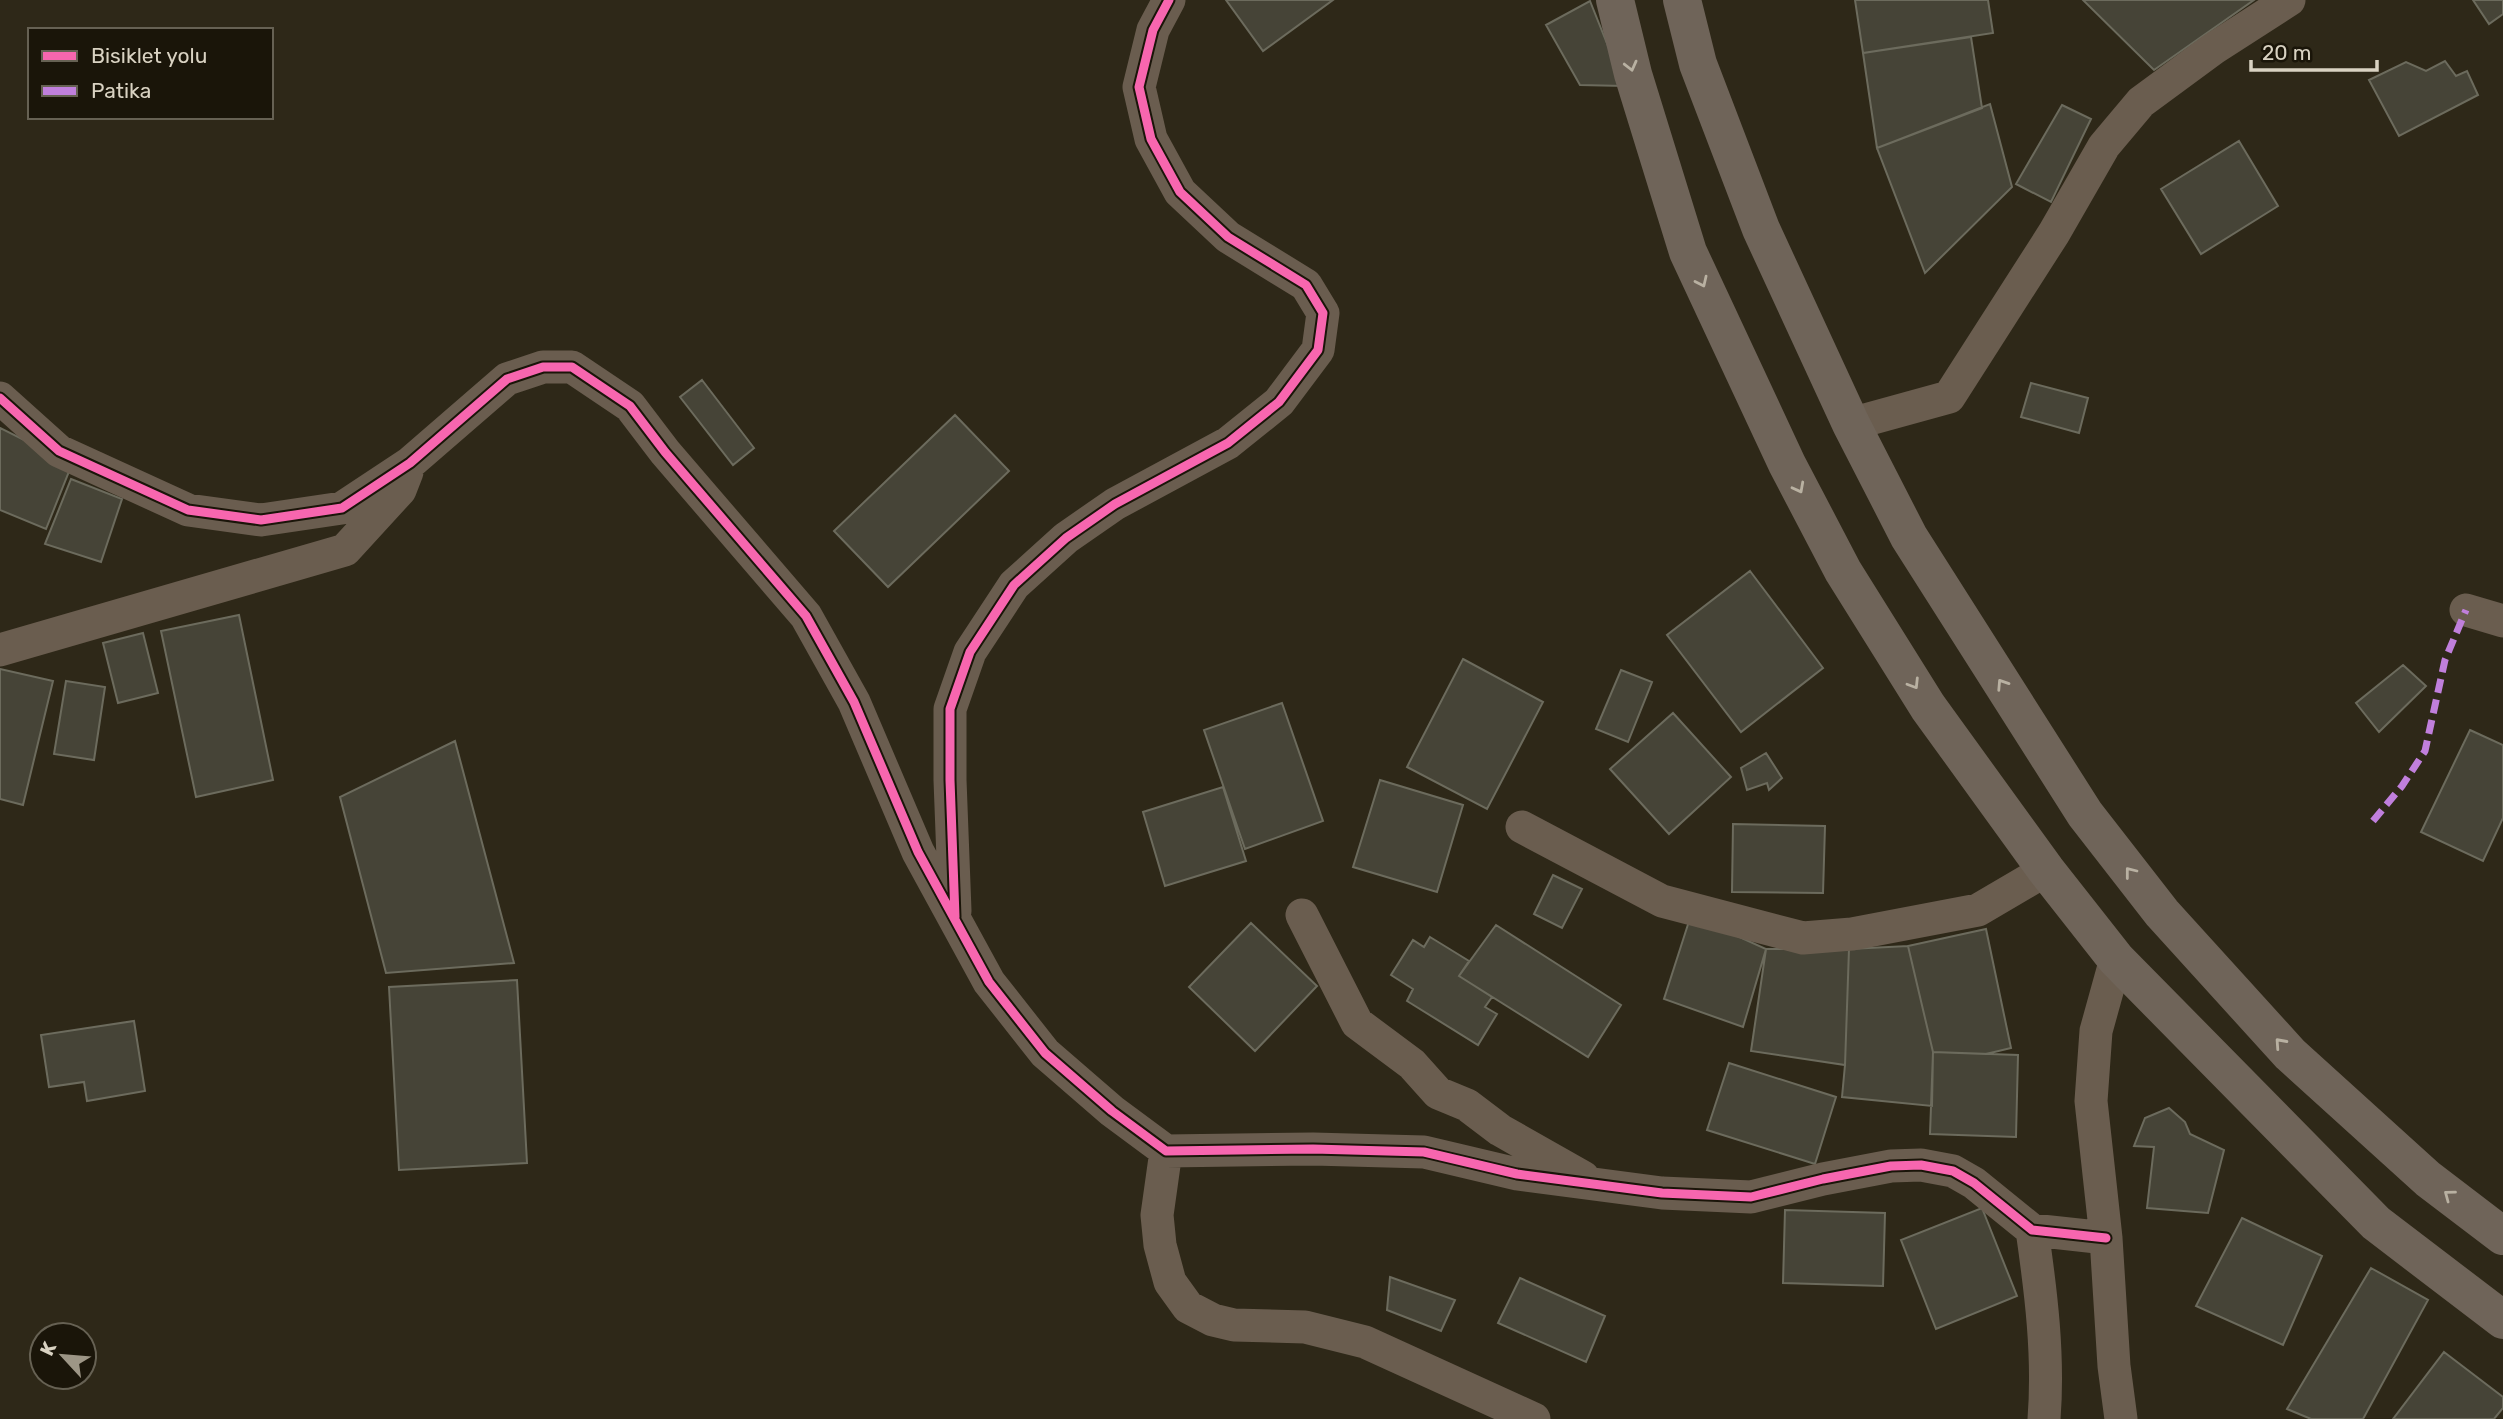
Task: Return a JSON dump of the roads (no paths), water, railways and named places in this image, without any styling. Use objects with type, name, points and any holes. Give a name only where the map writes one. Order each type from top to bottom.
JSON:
[{"type":"highway","points":[[1615,0],[1633,74],[1688,252],[1787,464],[1843,571],[1928,707],[2046,870],[2116,959],[2376,1223],[2503,1320]]},
{"type":"highway","points":[[1682,0],[1698,64],[1761,229],[1851,424],[1909,537],[2085,814],[2162,913],[2290,1054],[2428,1179],[2503,1236]]},
{"type":"street","points":[[955,920],[950,709],[970,652],[1014,585],[1066,538],[1115,504],[1228,443],[1279,402],[1318,351],[1323,313],[1306,285],[1228,237],[1180,192],[1151,139],[1139,87],[1153,30],[1169,0]]},
{"type":"street","points":[[1851,424],[1949,397],[2054,233],[2105,146],[2141,102],[2213,49],[2289,0]]},
{"type":"street","points":[[0,398],[59,451],[188,510],[261,520],[342,508],[410,463],[508,379],[543,367],[572,367],[630,406],[665,452],[806,617],[854,702],[918,852],[989,982],[1045,1053],[1112,1111],[1166,1151],[1313,1149],[1424,1152],[1517,1174],[1662,1193],[1751,1198],[1823,1178],[1891,1166],[1921,1164],[1953,1171],[1974,1183],[2032,1230],[2106,1238]]},
{"type":"street","points":[[0,650],[345,550],[400,489],[410,463]]},
{"type":"street","points":[[2466,610],[2503,621]]},
{"type":"street","points":[[1522,827],[1662,901],[1803,938],[1852,934],[1978,910],[2046,870]]},
{"type":"street","points":[[1302,915],[1357,1023],[1412,1064],[1438,1093],[1467,1105],[1500,1130],[1595,1184]]},
{"type":"street","points":[[2116,959],[2096,1031],[2091,1101],[2121,1419]]},
{"type":"street","points":[[1166,1151],[1157,1215],[1160,1245],[1170,1282],[1188,1307],[1213,1320],[1234,1325],[1305,1327],[1365,1342],[1534,1419]]},
{"type":"street","points":[[2032,1230],[2042,1298],[2044,1419]]}]
